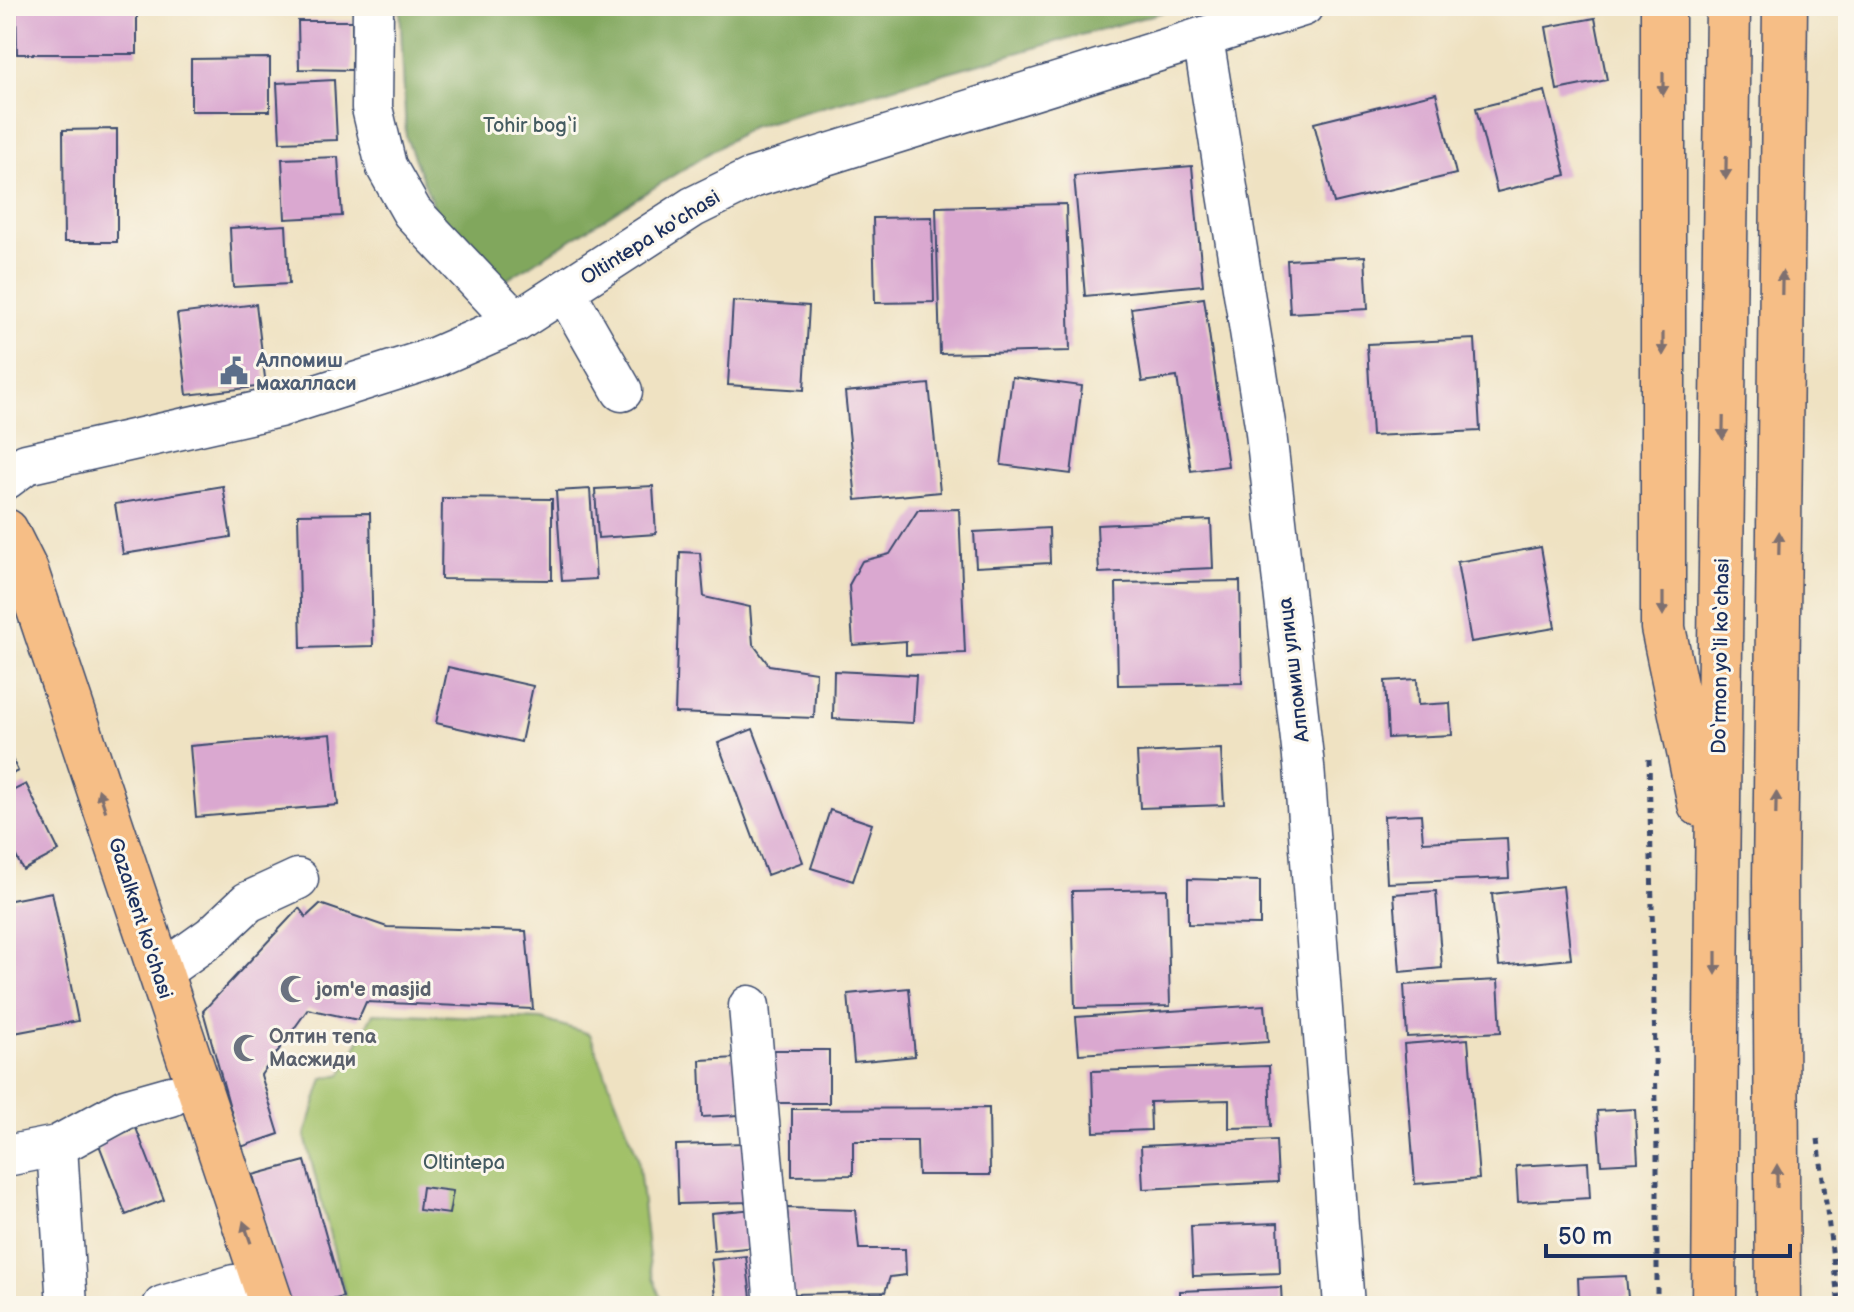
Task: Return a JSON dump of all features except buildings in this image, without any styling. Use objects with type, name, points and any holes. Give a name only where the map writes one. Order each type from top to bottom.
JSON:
[{"type":"main road","points":[[1663,6],[1663,628],[1717,885]]},
{"type":"main road","name":"Do‘rmon yo‘li ko‘chasi","points":[[1714,1306],[1728,6]]},
{"type":"main road","points":[[1778,1306],[1775,881],[1785,6]]},
{"type":"main road","name":"Gazalkent ko'chasi","points":[[6,531],[26,571],[160,973],[184,1092],[238,1296]]},
{"type":"main road","name":"Gazalkent ko'chasi","points":[[6,608],[184,1092],[272,1306]]},
{"type":"street","points":[[373,6],[372,108],[386,166],[412,212],[516,322]]},
{"type":"street","name":"Oltintepa ko'chasi","points":[[6,479],[26,464],[279,407],[436,357],[516,322],[693,207],[752,178],[1203,38],[1280,10]]},
{"type":"street","name":"Алпомиш улица","points":[[1203,38],[1265,424],[1304,766],[1344,1306]]},
{"type":"street","points":[[574,307],[622,391]]},
{"type":"street","points":[[160,973],[212,936],[248,902],[298,879]]},
{"type":"street","points":[[749,1006],[775,1306]]},
{"type":"street","points":[[6,1156],[57,1146],[125,1109],[184,1092]]},
{"type":"street","points":[[57,1146],[67,1306]]},
{"type":"street","points":[[163,1306],[238,1296]]},
{"type":"path","points":[[1818,1138],[1839,1306]]},
{"type":"path","points":[[1657,1153],[1657,1306]]},
{"type":"green space","name":"Tohir bog‘i","points":[[400,6],[1185,6],[751,127],[503,282],[436,213],[406,137]]},
{"type":"green space","name":"Oltintepa","points":[[373,1013],[541,1019],[590,1034],[638,1157],[650,1268],[663,1306],[336,1306],[347,1303],[305,1136],[323,1078],[342,1074]]},
{"type":"place","name":"Алпомиш махалласи","points":[[234,371]]},
{"type":"place","name":"jom'e masjid","points":[[294,989]]},
{"type":"place","name":"Олтин тепа Масжиди","points":[[247,1048]]}]
